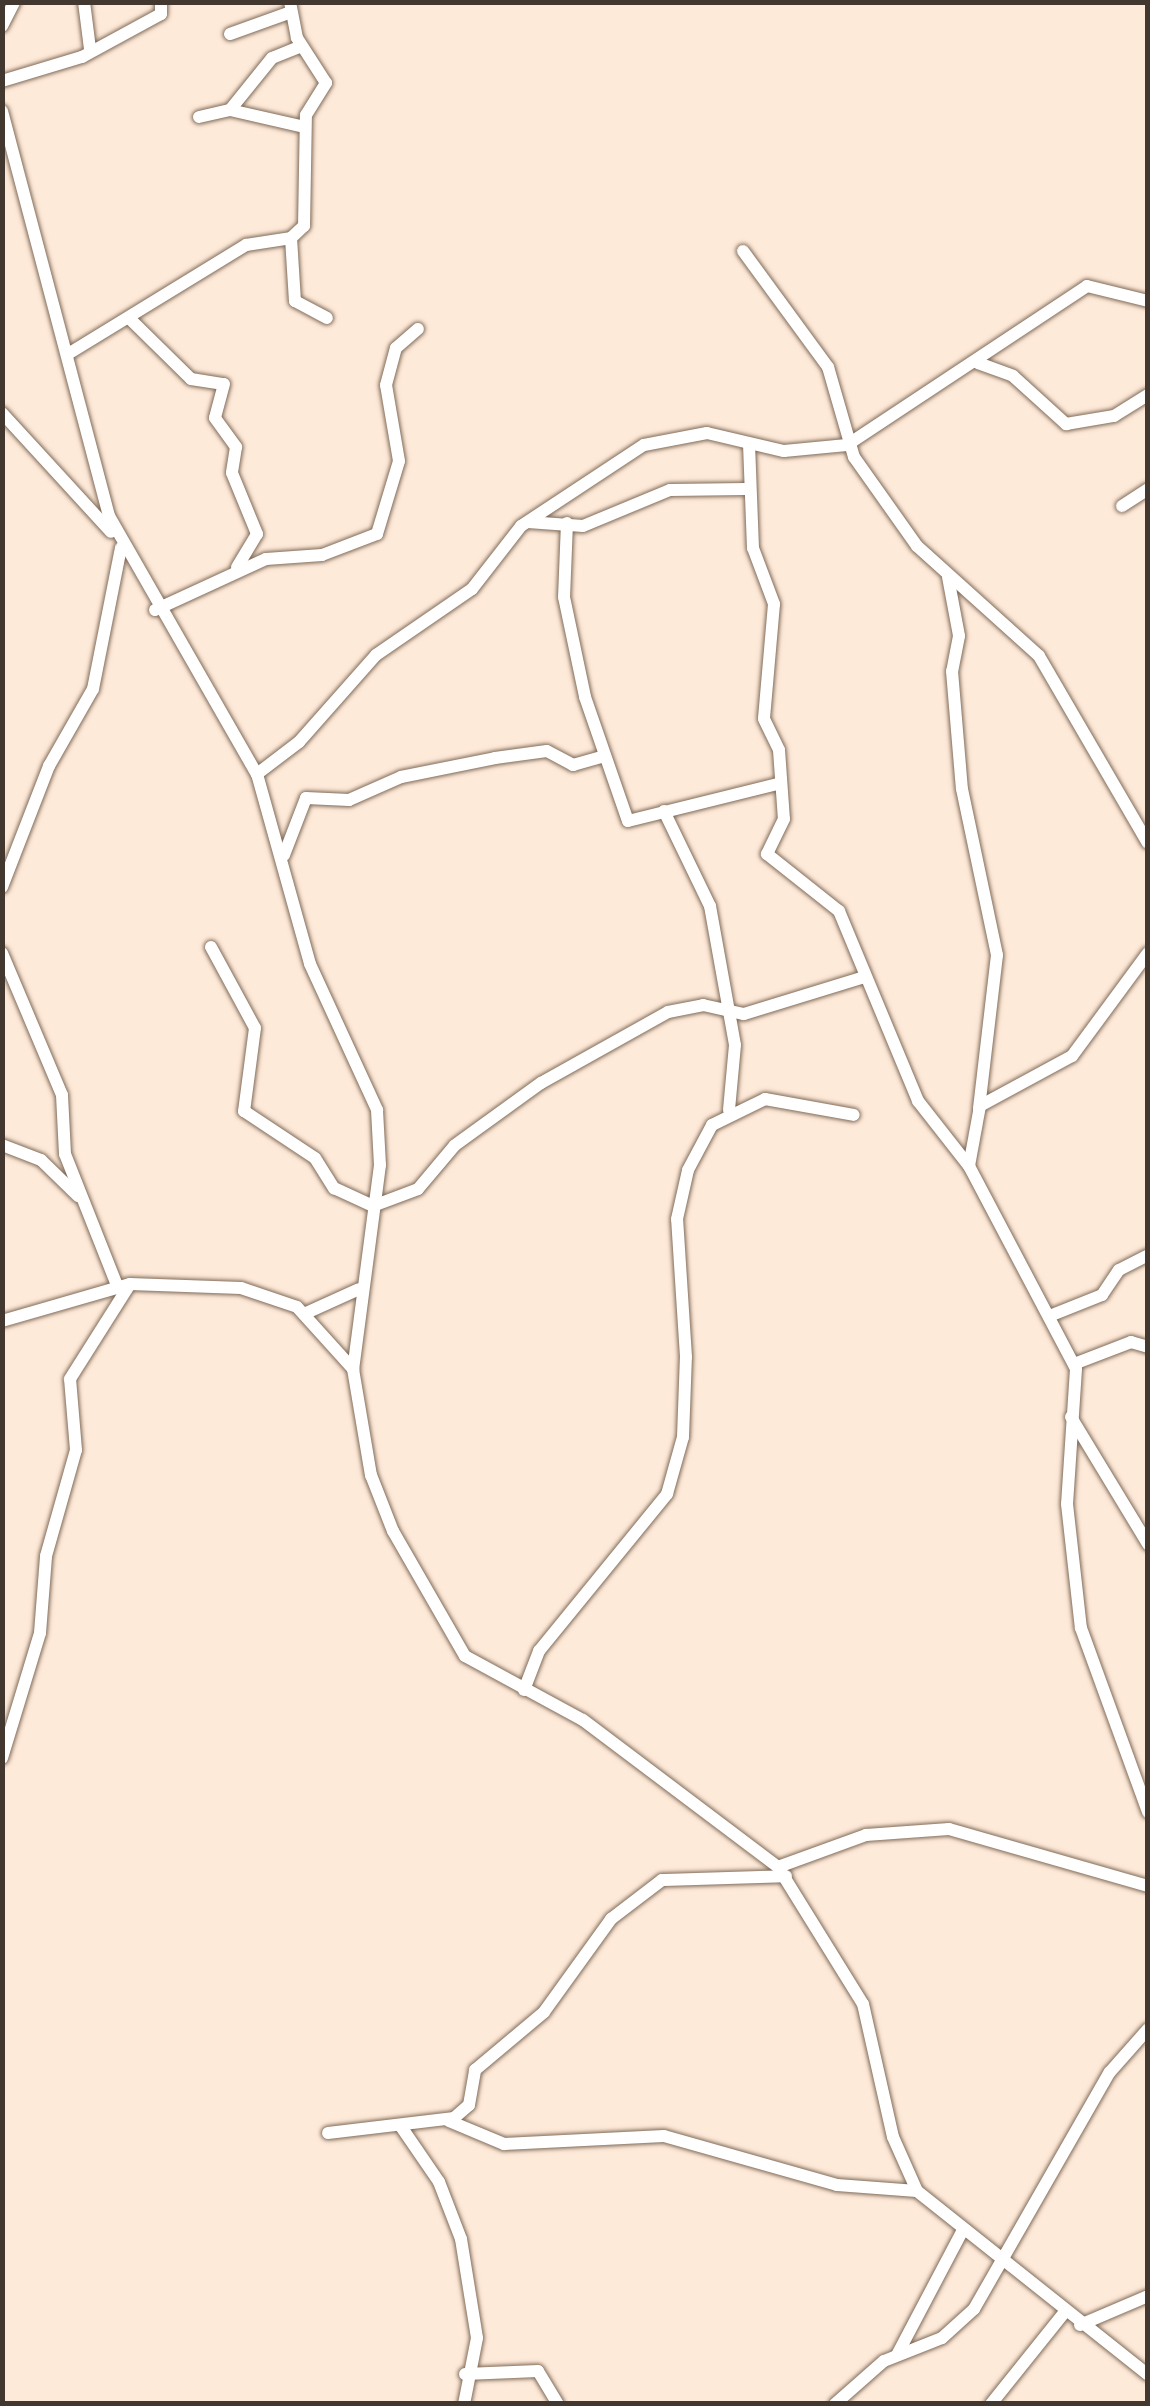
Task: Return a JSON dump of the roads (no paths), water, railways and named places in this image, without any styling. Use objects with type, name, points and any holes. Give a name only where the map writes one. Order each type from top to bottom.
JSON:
[{"type":"street","points":[[2,26],[14,2]]},
{"type":"street","points":[[84,2],[90,49]]},
{"type":"street","points":[[2,81],[90,49],[161,14],[160,2]]},
{"type":"street","points":[[230,34],[291,7],[301,46],[326,86],[305,127],[308,214],[290,238],[295,301],[327,318]]},
{"type":"street","points":[[230,110],[272,58],[301,46]]},
{"type":"street","points":[[199,116],[230,110],[305,127]]},
{"type":"street","points":[[2,111],[121,546],[155,610],[257,774],[284,857],[310,964],[376,1110],[374,1206],[359,1290],[354,1370],[379,1500],[442,1623],[481,1669],[584,1720],[782,1871],[862,2004],[893,2137],[917,2190],[1064,2313],[1148,2375]]},
{"type":"street","points":[[68,354],[246,245],[290,238]]},
{"type":"street","points":[[743,251],[828,367],[847,445],[948,577],[1039,656],[1148,843]]},
{"type":"street","points":[[257,774],[299,742],[376,655],[472,589],[526,522],[644,445],[708,433],[784,451],[847,445],[978,363],[1087,286],[1148,302]]},
{"type":"street","points":[[129,318],[190,379],[224,384],[215,418],[236,447],[231,468],[257,534],[232,573]]},
{"type":"street","points":[[155,610],[232,573],[377,534],[399,461],[386,385],[396,348],[418,329]]},
{"type":"street","points":[[978,363],[1013,376],[1066,424],[1095,423],[1148,395]]},
{"type":"street","points":[[2,414],[121,546]]},
{"type":"street","points":[[749,444],[746,489],[774,604],[762,675],[784,826],[767,854],[840,911],[918,1101],[969,1166],[1052,1316],[1074,1364],[1067,1504],[1081,1628],[1148,1812]]},
{"type":"street","points":[[526,522],[596,524],[688,486],[746,489]]},
{"type":"street","points":[[1122,506],[1148,489]]},
{"type":"street","points":[[566,523],[564,597],[605,756],[628,821],[776,784]]},
{"type":"street","points":[[2,887],[49,766],[93,689],[121,546]]},
{"type":"street","points":[[948,577],[959,636],[952,671],[962,788],[997,954],[969,1166]]},
{"type":"street","points":[[284,857],[306,798],[350,800],[400,777],[495,758],[547,751],[573,765],[605,756]]},
{"type":"street","points":[[524,1690],[539,1651],[667,1494],[683,1437],[686,1364],[680,1199],[695,1157],[728,1110],[735,1045],[710,906],[664,811]]},
{"type":"street","points":[[211,947],[255,1028],[244,1111],[314,1158],[334,1188],[374,1206],[418,1189],[455,1145],[541,1083],[668,1012],[703,1004],[727,1016],[864,977]]},
{"type":"street","points":[[979,1109],[1072,1056],[1148,952]]},
{"type":"street","points":[[2,953],[62,1096],[62,1144],[83,1201],[124,1286]]},
{"type":"street","points":[[728,1110],[777,1100],[854,1116]]},
{"type":"street","points":[[2,1145],[41,1160],[83,1201]]},
{"type":"street","points":[[1052,1316],[1102,1295],[1118,1270],[1148,1254]]},
{"type":"street","points":[[2,1758],[40,1633],[46,1556],[76,1450],[70,1379],[124,1286]]},
{"type":"street","points":[[2,1321],[124,1286],[241,1288],[284,1298],[304,1314],[354,1370]]},
{"type":"street","points":[[304,1314],[359,1290]]},
{"type":"street","points":[[1074,1364],[1131,1342],[1148,1347]]},
{"type":"street","points":[[1071,1417],[1148,1544]]},
{"type":"street","points":[[448,2121],[469,2105],[475,2070],[544,2012],[588,1946],[641,1894],[678,1877],[732,1884],[782,1871],[866,1835],[949,1829],[1148,1886]]},
{"type":"street","points":[[835,2404],[896,2355],[954,2331],[1005,2265],[1090,2104],[1148,2029]]},
{"type":"street","points":[[328,2133],[448,2121],[504,2144],[664,2136],[836,2185],[917,2190]]},
{"type":"street","points":[[400,2125],[439,2182],[461,2239],[476,2338],[466,2374],[464,2404]]},
{"type":"street","points":[[896,2355],[963,2230]]},
{"type":"street","points":[[1080,2325],[1148,2296]]},
{"type":"street","points":[[991,2404],[1064,2313]]},
{"type":"street","points":[[466,2374],[538,2372],[558,2404]]}]
